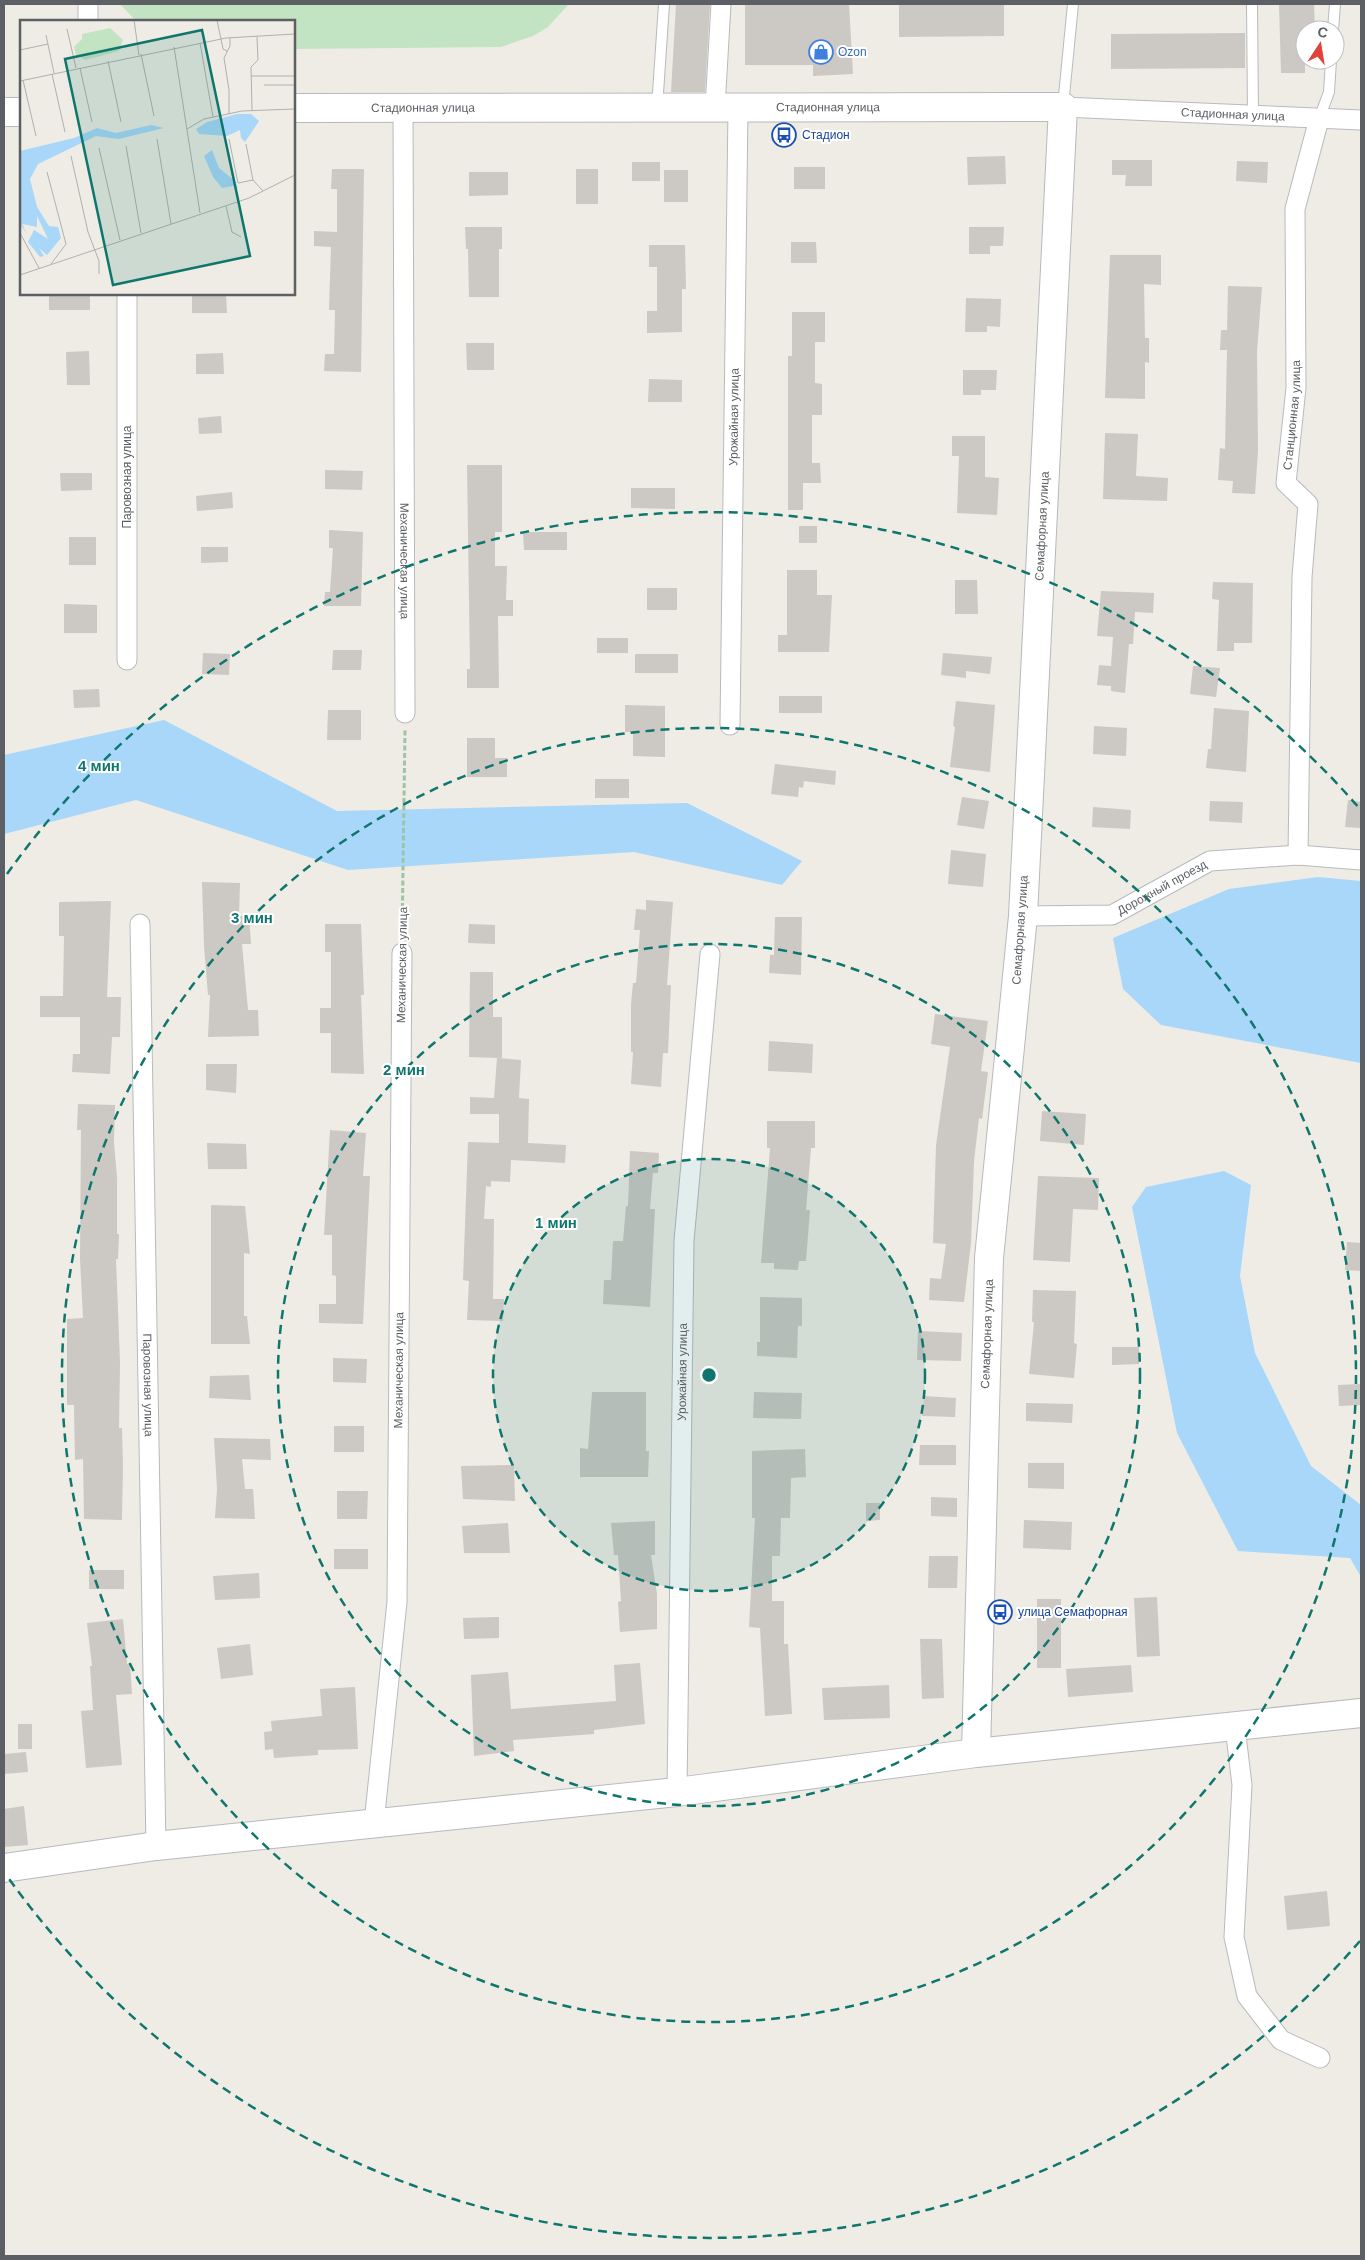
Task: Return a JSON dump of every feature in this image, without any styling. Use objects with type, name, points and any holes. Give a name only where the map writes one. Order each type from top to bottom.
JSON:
[{"type":"street","points":[[88,4],[88,20]]},
{"type":"street","name":"Урожайная улица","points":[[721,4],[727,109],[730,725]]},
{"type":"street","name":"Стадионная улица","points":[[295,108],[403,106],[727,109],[1063,107],[1361,120]]},
{"type":"street","name":"Механическая улица","points":[[403,106],[405,713]]},
{"type":"street","name":"Семафорная улица","points":[[976,1753],[990,1258],[1022,916],[1063,107]]},
{"type":"street","points":[[4,112],[20,112]]},
{"type":"street","name":"Станционная улица","points":[[1298,855],[1302,578],[1308,504],[1286,483],[1296,388],[1295,209],[1319,119]]},
{"type":"street","name":"Паровозная улица","points":[[127,295],[127,660]]},
{"type":"street","name":"Дорожный проезд","points":[[1022,916],[1112,914],[1210,861],[1298,855],[1361,860]]},
{"type":"street","name":"Паровозная улица","points":[[140,924],[156,1846]]},
{"type":"street","name":"Механическая улица","points":[[374,1823],[397,1602],[402,953]]},
{"type":"street","name":"Урожайная улица","points":[[677,1792],[684,1241],[710,954]]},
{"type":"street","points":[[4,1868],[156,1846],[677,1792],[976,1753],[1361,1713]]},
{"type":"street","points":[[1235,1727],[1242,1785],[1234,1937],[1247,1996],[1281,2040],[1320,2058]]},
{"type":"lane","points":[[657,108],[664,4]]},
{"type":"lane","points":[[1063,107],[1073,4]]},
{"type":"lane","points":[[1252,4],[1253,116]]},
{"type":"lane","points":[[1333,20],[1334,4]]},
{"type":"lane","points":[[1319,119],[1329,92],[1330,70]]},
{"type":"path","name":"Механическая улица","points":[[402,953],[405,713]]},
{"type":"green space","points":[[120,4],[569,4],[548,27],[533,36],[501,47],[295,49],[295,20],[135,20]]},
{"type":"water","points":[[164,720],[337,811],[687,803],[802,861],[782,885],[634,852],[348,870],[136,800],[4,834],[4,755]]},
{"type":"water","points":[[1318,877],[1361,881],[1361,1063],[1161,1025],[1123,989],[1113,938],[1229,889]]},
{"type":"water","points":[[1224,1171],[1251,1185],[1240,1276],[1255,1353],[1311,1466],[1361,1505],[1361,1577],[1350,1558],[1238,1551],[1177,1433],[1132,1207],[1146,1187]]},
{"type":"building","points":[[676,4],[710,4],[705,92],[671,92]]},
{"type":"building","points":[[745,4],[849,4],[853,74],[813,76],[813,65],[745,65]]},
{"type":"building","points":[[899,4],[1004,4],[1004,36],[899,37]]},
{"type":"building","points":[[1279,4],[1314,4],[1315,20],[1295,20],[1295,70],[1305,70],[1305,73],[1281,73]]},
{"type":"building","points":[[1245,33],[1245,68],[1111,69],[1111,34]]},
{"type":"building","points":[[1005,156],[1006,184],[968,185],[967,157]]},
{"type":"building","points":[[1112,160],[1152,160],[1152,186],[1125,186],[1126,175],[1112,175]]},
{"type":"building","points":[[1237,161],[1268,162],[1267,183],[1236,181]]},
{"type":"building","points":[[632,162],[660,162],[660,181],[632,181]]},
{"type":"building","points":[[794,167],[825,167],[825,189],[794,189]]},
{"type":"building","points":[[332,169],[364,169],[361,372],[324,371],[325,354],[334,354],[335,310],[329,310],[331,247],[314,246],[314,231],[337,232],[337,189],[331,189]]},
{"type":"building","points":[[576,169],[598,169],[598,204],[576,204]]},
{"type":"building","points":[[664,170],[688,170],[688,202],[664,202]]},
{"type":"building","points":[[469,172],[508,172],[508,195],[469,196]]},
{"type":"building","points":[[465,227],[502,227],[502,249],[499,249],[499,297],[469,297],[468,249],[466,249]]},
{"type":"building","points":[[969,227],[1004,227],[1003,246],[990,246],[990,254],[969,254]]},
{"type":"building","points":[[791,242],[816,242],[817,263],[791,263]]},
{"type":"building","points":[[649,245],[685,245],[686,289],[682,289],[682,332],[647,333],[647,311],[657,311],[657,267],[649,267]]},
{"type":"building","points":[[1110,255],[1161,255],[1161,285],[1144,284],[1145,338],[1149,338],[1149,363],[1145,362],[1145,399],[1105,398]]},
{"type":"building","points":[[1228,286],[1262,287],[1257,351],[1258,451],[1255,494],[1232,493],[1233,481],[1218,480],[1220,448],[1225,449],[1227,350],[1220,350],[1221,330],[1227,330]]},
{"type":"building","points":[[49,295],[90,295],[90,310],[49,310]]},
{"type":"building","points":[[192,295],[226,295],[227,313],[192,313]]},
{"type":"building","points":[[966,298],[1001,299],[1000,327],[987,326],[987,332],[965,332]]},
{"type":"building","points":[[792,312],[825,312],[825,342],[815,342],[815,383],[822,384],[822,415],[812,415],[812,463],[820,463],[821,483],[803,483],[803,510],[788,510],[788,356],[792,356]]},
{"type":"building","points":[[466,343],[494,343],[494,370],[467,370]]},
{"type":"building","points":[[89,351],[90,385],[67,385],[66,352]]},
{"type":"building","points":[[223,353],[224,374],[196,374],[196,354]]},
{"type":"building","points":[[963,370],[997,370],[996,390],[981,390],[981,395],[963,395]]},
{"type":"building","points":[[649,379],[682,380],[682,402],[648,402]]},
{"type":"building","points":[[221,416],[222,433],[199,434],[198,418]]},
{"type":"building","points":[[1105,433],[1138,434],[1136,476],[1168,478],[1167,501],[1103,499]]},
{"type":"building","points":[[952,436],[985,436],[985,477],[999,478],[997,515],[957,513],[959,456],[952,456]]},
{"type":"building","points":[[467,465],[502,465],[502,532],[495,532],[495,566],[507,566],[506,600],[513,600],[513,616],[498,616],[499,688],[467,688],[467,669],[470,669]]},
{"type":"building","points":[[325,470],[363,471],[362,490],[325,489]]},
{"type":"building","points":[[60,473],[92,473],[92,490],[61,491]]},
{"type":"building","points":[[631,488],[675,488],[675,509],[631,508]]},
{"type":"building","points":[[232,492],[233,508],[197,511],[196,496]]},
{"type":"building","points":[[799,526],[817,526],[817,543],[799,543]]},
{"type":"building","points":[[329,530],[363,532],[361,606],[324,606],[325,592],[330,592],[333,548],[329,548]]},
{"type":"building","points":[[523,532],[567,532],[567,550],[524,550]]},
{"type":"building","points":[[69,537],[96,537],[96,565],[69,565]]},
{"type":"building","points":[[201,547],[228,547],[228,562],[201,563]]},
{"type":"building","points":[[787,570],[817,570],[817,595],[832,595],[829,652],[778,652],[778,635],[787,635]]},
{"type":"building","points":[[955,580],[977,580],[978,614],[955,614]]},
{"type":"building","points":[[1213,582],[1253,583],[1252,643],[1234,643],[1234,651],[1217,651],[1219,600],[1212,599]]},
{"type":"building","points":[[647,588],[677,588],[677,610],[647,610]]},
{"type":"building","points":[[1101,591],[1154,593],[1153,613],[1135,612],[1133,644],[1129,644],[1125,693],[1111,691],[1111,686],[1097,685],[1099,665],[1111,666],[1113,637],[1097,636]]},
{"type":"building","points":[[64,604],[97,605],[97,633],[64,633]]},
{"type":"building","points":[[597,638],[628,638],[628,653],[597,653]]},
{"type":"building","points":[[333,650],[362,650],[361,670],[332,670]]},
{"type":"building","points":[[203,653],[230,654],[229,675],[202,674]]},
{"type":"building","points":[[943,653],[992,657],[990,674],[966,671],[966,678],[941,675]]},
{"type":"building","points":[[635,654],[678,654],[678,673],[635,673]]},
{"type":"building","points":[[1193,666],[1220,668],[1216,697],[1190,694]]},
{"type":"building","points":[[99,689],[100,707],[74,708],[73,690]]},
{"type":"building","points":[[779,696],[822,696],[822,713],[779,713]]},
{"type":"building","points":[[956,701],[995,705],[990,772],[950,767]]},
{"type":"building","points":[[625,705],[665,706],[665,757],[633,756],[633,732],[625,732]]},
{"type":"building","points":[[1214,708],[1249,711],[1246,772],[1206,768],[1208,749],[1211,749]]},
{"type":"building","points":[[328,710],[361,710],[361,740],[327,740]]},
{"type":"building","points":[[1094,726],[1127,728],[1126,756],[1093,754]]},
{"type":"building","points":[[467,738],[495,738],[495,758],[507,758],[507,777],[467,777]]},
{"type":"building","points":[[775,764],[836,771],[835,785],[804,781],[803,788],[799,787],[798,797],[771,794]]},
{"type":"building","points":[[595,779],[629,779],[629,798],[595,798]]},
{"type":"building","points":[[962,797],[989,801],[984,829],[957,825]]},
{"type":"building","points":[[1348,800],[1361,802],[1361,828],[1345,827]]},
{"type":"building","points":[[1210,801],[1243,802],[1242,823],[1209,821]]},
{"type":"building","points":[[1093,807],[1131,810],[1130,829],[1092,827]]},
{"type":"building","points":[[951,850],[986,854],[983,887],[948,884]]},
{"type":"building","points":[[202,882],[240,883],[239,916],[249,915],[251,944],[242,944],[248,1010],[258,1010],[259,1036],[208,1037],[210,995],[208,995],[204,946]]},
{"type":"building","points":[[646,900],[673,902],[667,985],[671,985],[668,1053],[663,1053],[661,1087],[631,1084],[633,1052],[631,1052],[631,1004],[633,983],[636,983],[640,930],[634,930],[636,909],[646,910]]},
{"type":"building","points":[[111,901],[107,997],[121,997],[120,1037],[112,1037],[110,1074],[72,1072],[73,1054],[80,1054],[80,1017],[40,1017],[40,996],[63,996],[64,936],[59,936],[59,902]]},
{"type":"building","points":[[775,917],[802,917],[801,975],[769,973],[770,955],[774,955]]},
{"type":"building","points":[[325,924],[361,924],[364,995],[361,995],[364,1074],[331,1073],[331,1033],[320,1033],[320,1008],[331,1008],[331,952],[325,952]]},
{"type":"building","points":[[469,924],[495,925],[495,944],[468,943]]},
{"type":"building","points":[[470,972],[493,972],[493,1017],[502,1017],[502,1058],[469,1057]]},
{"type":"building","points":[[935,1014],[988,1021],[981,1071],[988,1072],[982,1119],[979,1118],[974,1161],[971,1243],[964,1302],[929,1300],[930,1278],[941,1279],[946,1244],[933,1243],[936,1145],[950,1047],[931,1044]]},
{"type":"building","points":[[769,1041],[813,1044],[812,1073],[768,1071]]},
{"type":"building","points":[[497,1058],[521,1060],[519,1098],[529,1099],[528,1143],[566,1145],[565,1163],[511,1160],[510,1182],[491,1181],[491,1187],[486,1186],[484,1219],[494,1219],[493,1299],[504,1299],[503,1321],[467,1320],[469,1281],[463,1280],[468,1142],[499,1143],[499,1114],[470,1114],[470,1097],[494,1098]]},
{"type":"building","points":[[206,1064],[237,1064],[236,1093],[206,1090]]},
{"type":"building","points":[[78,1104],[115,1105],[114,1143],[117,1177],[117,1234],[119,1234],[118,1259],[116,1259],[120,1363],[119,1428],[122,1428],[123,1466],[122,1520],[84,1519],[83,1459],[75,1460],[74,1405],[67,1405],[67,1319],[83,1318],[80,1259],[81,1130],[77,1130]]},
{"type":"building","points":[[1042,1111],[1086,1114],[1084,1145],[1040,1141]]},
{"type":"building","points":[[767,1121],[815,1121],[815,1148],[811,1148],[806,1210],[810,1210],[806,1261],[799,1261],[798,1270],[774,1269],[774,1263],[761,1263],[770,1148],[767,1148]]},
{"type":"building","points":[[330,1130],[366,1133],[363,1176],[370,1176],[363,1324],[319,1323],[319,1304],[336,1304],[336,1276],[332,1275],[332,1235],[324,1235]]},
{"type":"building","points":[[207,1143],[246,1144],[247,1169],[208,1169]]},
{"type":"building","points":[[630,1151],[659,1153],[658,1173],[653,1173],[650,1209],[655,1209],[650,1307],[603,1304],[604,1280],[611,1280],[613,1241],[623,1241],[626,1206],[628,1206]]},
{"type":"building","points":[[1038,1176],[1099,1178],[1098,1210],[1073,1209],[1070,1262],[1033,1260]]},
{"type":"building","points":[[211,1205],[245,1206],[250,1254],[244,1253],[244,1316],[247,1316],[250,1344],[211,1344]]},
{"type":"building","points":[[1347,1242],[1361,1243],[1361,1271],[1345,1270]]},
{"type":"building","points":[[1033,1290],[1076,1291],[1074,1343],[1077,1344],[1074,1378],[1029,1374],[1034,1322],[1032,1322]]},
{"type":"building","points":[[760,1297],[802,1298],[802,1326],[798,1326],[797,1358],[757,1356],[757,1342],[760,1342]]},
{"type":"building","points":[[918,1331],[962,1333],[961,1361],[917,1360]]},
{"type":"building","points":[[1112,1347],[1139,1347],[1139,1364],[1112,1365]]},
{"type":"building","points":[[333,1358],[367,1359],[366,1383],[333,1382]]},
{"type":"building","points":[[249,1375],[251,1400],[209,1398],[210,1376]]},
{"type":"building","points":[[1361,1384],[1361,1405],[1339,1406],[1338,1385]]},
{"type":"building","points":[[592,1392],[646,1392],[646,1451],[649,1451],[648,1477],[580,1477],[580,1448],[588,1449]]},
{"type":"building","points":[[754,1392],[802,1393],[801,1419],[753,1418]]},
{"type":"building","points":[[924,1396],[956,1398],[955,1417],[922,1416]]},
{"type":"building","points":[[1026,1403],[1073,1404],[1072,1423],[1026,1421]]},
{"type":"building","points":[[334,1426],[364,1426],[364,1452],[334,1452]]},
{"type":"building","points":[[214,1438],[270,1439],[271,1460],[242,1459],[245,1489],[253,1489],[255,1519],[215,1518],[217,1489]]},
{"type":"building","points":[[920,1445],[956,1445],[956,1465],[919,1465]]},
{"type":"building","points":[[805,1449],[806,1477],[791,1478],[790,1518],[781,1518],[780,1556],[772,1556],[772,1601],[784,1601],[784,1644],[788,1644],[792,1714],[765,1716],[760,1628],[749,1627],[755,1518],[752,1518],[752,1451]]},
{"type":"building","points":[[1028,1463],[1064,1463],[1064,1489],[1028,1488]]},
{"type":"building","points":[[514,1465],[515,1501],[463,1499],[461,1466]]},
{"type":"building","points":[[337,1491],[368,1491],[367,1519],[337,1519]]},
{"type":"building","points":[[931,1497],[957,1498],[957,1517],[931,1516]]},
{"type":"building","points":[[866,1503],[880,1503],[880,1520],[866,1521]]},
{"type":"building","points":[[1024,1520],[1072,1522],[1071,1550],[1023,1548]]},
{"type":"building","points":[[655,1521],[655,1555],[651,1555],[657,1594],[657,1629],[620,1632],[618,1602],[621,1601],[618,1555],[614,1555],[611,1523]]},
{"type":"building","points":[[508,1523],[510,1553],[464,1553],[462,1526]]},
{"type":"building","points":[[334,1549],[368,1549],[368,1569],[334,1569]]},
{"type":"building","points":[[929,1556],[958,1556],[957,1588],[928,1588]]},
{"type":"building","points":[[89,1570],[124,1570],[124,1589],[89,1589]]},
{"type":"building","points":[[259,1573],[260,1598],[215,1600],[213,1576]]},
{"type":"building","points":[[1157,1597],[1160,1656],[1137,1657],[1134,1598]]},
{"type":"building","points":[[1037,1599],[1061,1599],[1061,1668],[1037,1668]]},
{"type":"building","points":[[499,1617],[499,1638],[464,1639],[463,1618]]},
{"type":"building","points":[[123,1619],[127,1664],[130,1664],[132,1694],[116,1695],[122,1765],[86,1768],[81,1711],[93,1710],[90,1666],[92,1666],[87,1623]]},
{"type":"building","points":[[920,1639],[942,1639],[944,1698],[922,1699]]},
{"type":"building","points":[[250,1644],[253,1675],[221,1679],[217,1648]]},
{"type":"building","points":[[640,1663],[645,1724],[594,1730],[594,1734],[513,1740],[514,1751],[474,1756],[471,1675],[508,1672],[511,1709],[616,1701],[614,1665]]},
{"type":"building","points":[[1131,1665],[1133,1692],[1068,1697],[1066,1669]]},
{"type":"building","points":[[889,1685],[890,1718],[824,1720],[822,1688]]},
{"type":"building","points":[[355,1687],[358,1749],[318,1750],[318,1755],[274,1758],[273,1749],[265,1750],[264,1732],[272,1731],[271,1721],[322,1716],[320,1689]]},
{"type":"building","points":[[18,1724],[32,1724],[32,1749],[18,1749]]},
{"type":"building","points":[[26,1752],[28,1772],[4,1774],[4,1754]]},
{"type":"building","points":[[24,1806],[28,1845],[4,1847],[4,1809]]},
{"type":"building","points":[[1327,1891],[1330,1926],[1287,1930],[1284,1896]]},
{"type":"place","name":"Ozon","points":[[821,52]]},
{"type":"place","name":"Стадион","points":[[784,135]]},
{"type":"place","name":"улица Семафорная","points":[[1000,1612]]}]
